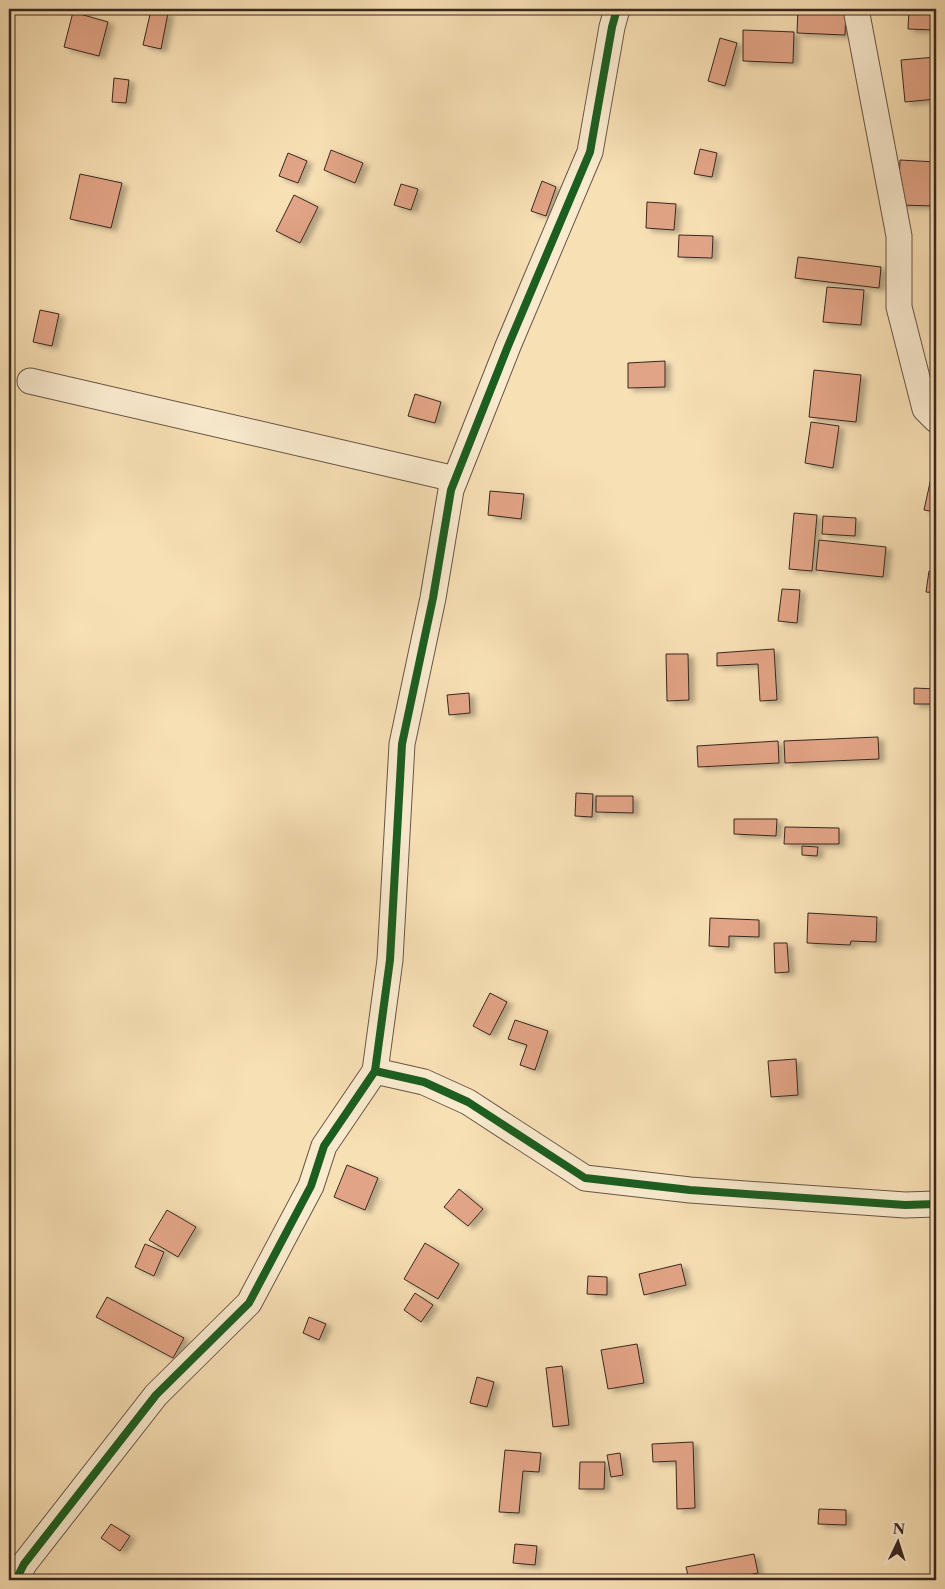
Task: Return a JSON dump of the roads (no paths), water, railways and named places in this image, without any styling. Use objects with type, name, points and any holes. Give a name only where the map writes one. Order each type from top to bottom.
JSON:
[{"type":"street","points":[[16,1580],[24,1564],[156,1395],[250,1302],[311,1186],[324,1146],[376,1071],[390,960],[402,744],[433,598],[451,490],[508,346],[590,152],[612,27],[617,9]]},
{"type":"street","points":[[856,9],[898,236],[899,307],[925,409],[936,420]]},
{"type":"street","points":[[30,381],[455,479]]},
{"type":"street","points":[[376,1071],[424,1082],[468,1102],[585,1178],[700,1191],[905,1205],[936,1204]]}]
